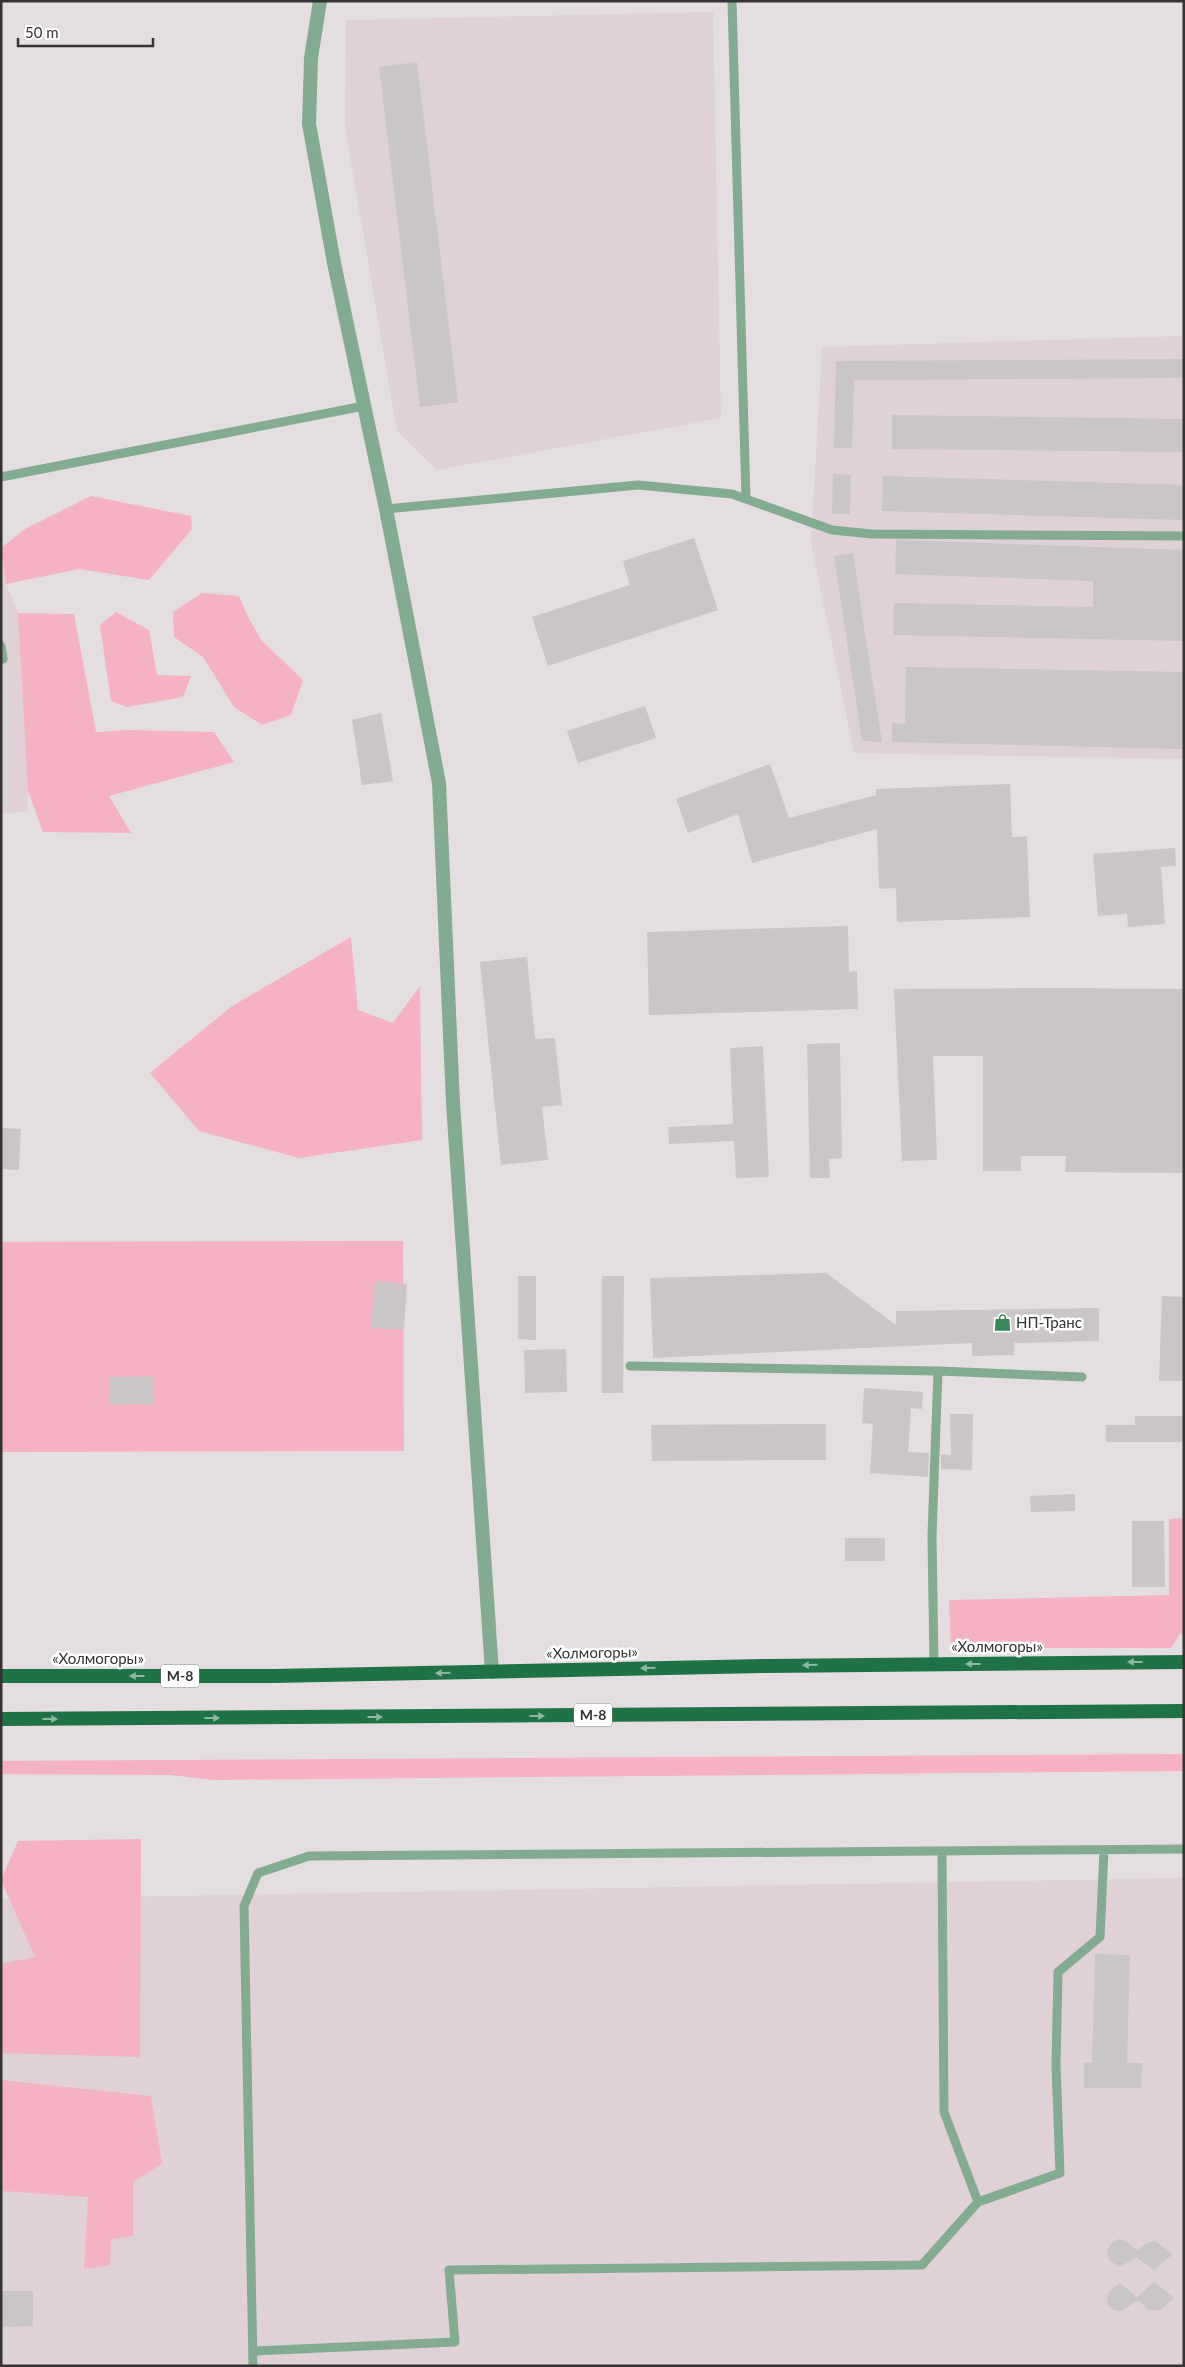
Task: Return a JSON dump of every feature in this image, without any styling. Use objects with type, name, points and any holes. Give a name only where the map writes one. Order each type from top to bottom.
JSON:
[{"type":"highway","name":"«Холмогоры»","points":[[1,1676],[274,1676],[934,1664],[1184,1662]]},
{"type":"highway","name":"М-8","points":[[1,1720],[1184,1711]]},
{"type":"street","points":[[320,1],[311,58],[309,124],[439,783],[454,1103],[492,1672]]},
{"type":"lane","points":[[732,1],[746,499]]},
{"type":"lane","points":[[1,477],[364,406]]},
{"type":"lane","points":[[386,509],[638,485],[732,494],[832,530],[872,534],[1184,536]]},
{"type":"lane","points":[[1,646],[3,659]]},
{"type":"lane","points":[[630,1366],[938,1371],[1082,1377]]},
{"type":"lane","points":[[934,1664],[932,1536],[938,1371]]},
{"type":"lane","points":[[253,2351],[455,2342],[449,2270],[922,2265],[978,2202],[1060,2173],[1056,2065],[1058,1972],[1100,1937],[1104,1850]]},
{"type":"lane","points":[[253,2366],[244,1906],[258,1873],[309,1856],[1184,1850]]},
{"type":"lane","points":[[942,1851],[944,2112],[978,2202]]},
{"type":"shaded area","points":[[713,12],[721,418],[437,470],[397,431],[345,127],[346,20]]},
{"type":"shaded area","points":[[1184,336],[1184,759],[854,753],[811,542],[822,347]]},
{"type":"shaded area","points":[[91,496],[191,516],[192,529],[149,580],[79,569],[6,584],[1,548],[25,529]]},
{"type":"shaded area","points":[[1,556],[6,584],[18,613],[28,791],[27,811],[1,814]]},
{"type":"shaded area","points":[[202,593],[239,596],[248,617],[262,641],[303,680],[291,715],[262,725],[234,707],[203,657],[174,637],[173,612]]},
{"type":"shaded area","points":[[116,612],[149,630],[157,675],[191,676],[183,697],[127,707],[111,701],[100,625]]},
{"type":"shaded area","points":[[18,613],[74,614],[96,732],[129,730],[214,732],[234,762],[109,796],[131,833],[43,832],[28,791]]},
{"type":"shaded area","points":[[351,937],[358,1010],[393,1023],[420,986],[422,1140],[299,1158],[199,1131],[150,1073],[232,1006]]},
{"type":"shaded area","points":[[403,1241],[404,1451],[1,1452],[1,1242]]},
{"type":"shaded area","points":[[1184,1518],[1184,1634],[1180,1634],[1171,1648],[951,1648],[949,1600],[1169,1595],[1169,1519]]},
{"type":"shaded area","points":[[1184,1754],[1184,1771],[214,1780],[170,1775],[1,1774],[1,1761]]},
{"type":"shaded area","points":[[141,1839],[140,2057],[1,2053],[1,1964],[35,1957],[1,1880],[18,1841]]},
{"type":"shaded area","points":[[1184,1878],[1184,2366],[1,2366],[1,1899]]},
{"type":"shaded area","points":[[1,2080],[151,2096],[162,2164],[133,2182],[133,2236],[111,2239],[110,2265],[84,2269],[88,2197],[3,2191]]},
{"type":"building","points":[[417,62],[458,402],[420,407],[379,67]]},
{"type":"building","points":[[1184,359],[1184,378],[854,380],[852,448],[834,448],[836,361]]},
{"type":"building","points":[[892,415],[1184,419],[1184,452],[892,449]]},
{"type":"building","points":[[833,474],[851,475],[850,514],[832,514]]},
{"type":"building","points":[[883,476],[1184,485],[1184,520],[882,511]]},
{"type":"building","points":[[694,538],[718,610],[548,666],[532,617],[630,585],[623,561]]},
{"type":"building","points":[[896,540],[1184,550],[1184,641],[893,635],[894,603],[1093,607],[1093,581],[895,574]]},
{"type":"building","points":[[853,553],[882,742],[862,741],[834,556]]},
{"type":"building","points":[[906,667],[1184,672],[1184,749],[892,742],[892,723],[905,724]]},
{"type":"building","points":[[645,706],[656,738],[578,763],[567,731]]},
{"type":"building","points":[[381,713],[393,781],[362,785],[352,720]]},
{"type":"building","points":[[770,764],[789,818],[876,795],[876,789],[1010,784],[1012,837],[1027,836],[1030,917],[897,922],[896,888],[879,889],[877,829],[752,863],[738,814],[688,833],[676,799]]},
{"type":"building","points":[[1175,848],[1176,866],[1161,867],[1165,924],[1128,927],[1127,914],[1098,916],[1093,854]]},
{"type":"building","points":[[848,926],[849,972],[857,971],[858,1009],[649,1015],[647,932]]},
{"type":"building","points":[[527,957],[535,1039],[555,1038],[562,1105],[542,1107],[548,1160],[501,1165],[480,962]]},
{"type":"building","points":[[894,989],[1183,989],[1184,1173],[1065,1172],[1066,1156],[1021,1156],[1021,1171],[983,1171],[983,1056],[933,1056],[937,1160],[902,1161]]},
{"type":"building","points":[[840,1043],[842,1158],[829,1159],[830,1178],[810,1178],[807,1044]]},
{"type":"building","points":[[763,1046],[769,1177],[736,1178],[734,1141],[669,1144],[668,1127],[733,1124],[730,1048]]},
{"type":"building","points":[[1,1128],[21,1129],[19,1170],[1,1169]]},
{"type":"building","points":[[826,1273],[896,1325],[896,1311],[1099,1308],[1099,1341],[1014,1343],[1014,1355],[972,1356],[972,1343],[653,1358],[650,1278]]},
{"type":"building","points":[[518,1276],[536,1276],[536,1340],[518,1339]]},
{"type":"building","points":[[602,1276],[624,1276],[623,1393],[602,1393]]},
{"type":"building","points":[[375,1281],[407,1284],[404,1330],[371,1328]]},
{"type":"building","points":[[1162,1296],[1184,1297],[1184,1381],[1159,1381]]},
{"type":"building","points":[[566,1349],[567,1392],[525,1393],[524,1350]]},
{"type":"building","points":[[154,1376],[154,1404],[110,1405],[109,1377]]},
{"type":"building","points":[[864,1388],[923,1392],[922,1409],[911,1408],[908,1452],[929,1453],[928,1477],[870,1473],[873,1424],[862,1423]]},
{"type":"building","points":[[950,1414],[973,1414],[972,1470],[941,1469],[941,1454],[951,1455]]},
{"type":"building","points":[[1135,1416],[1184,1416],[1184,1442],[1106,1442],[1106,1425],[1135,1425]]},
{"type":"building","points":[[826,1424],[826,1460],[652,1461],[651,1425]]},
{"type":"building","points":[[1075,1494],[1075,1511],[1031,1512],[1030,1496]]},
{"type":"building","points":[[1132,1521],[1164,1521],[1165,1587],[1132,1587]]},
{"type":"building","points":[[845,1538],[885,1538],[885,1561],[845,1561]]},
{"type":"building","points":[[1095,1954],[1130,1955],[1127,2063],[1142,2063],[1141,2088],[1084,2088],[1084,2063],[1092,2063]]},
{"type":"building","points":[[1118,2239],[1126,2241],[1137,2250],[1147,2243],[1155,2241],[1173,2254],[1154,2270],[1136,2257],[1120,2267],[1110,2261],[1107,2253],[1110,2244]]},
{"type":"building","points":[[1154,2282],[1174,2298],[1160,2310],[1149,2310],[1138,2300],[1122,2311],[1114,2310],[1108,2305],[1107,2297],[1109,2291],[1120,2283],[1137,2297]]},
{"type":"building","points":[[1,2291],[33,2291],[33,2326],[1,2327]]},
{"type":"place","name":"НП-Транс","points":[[1002,1323]]}]
